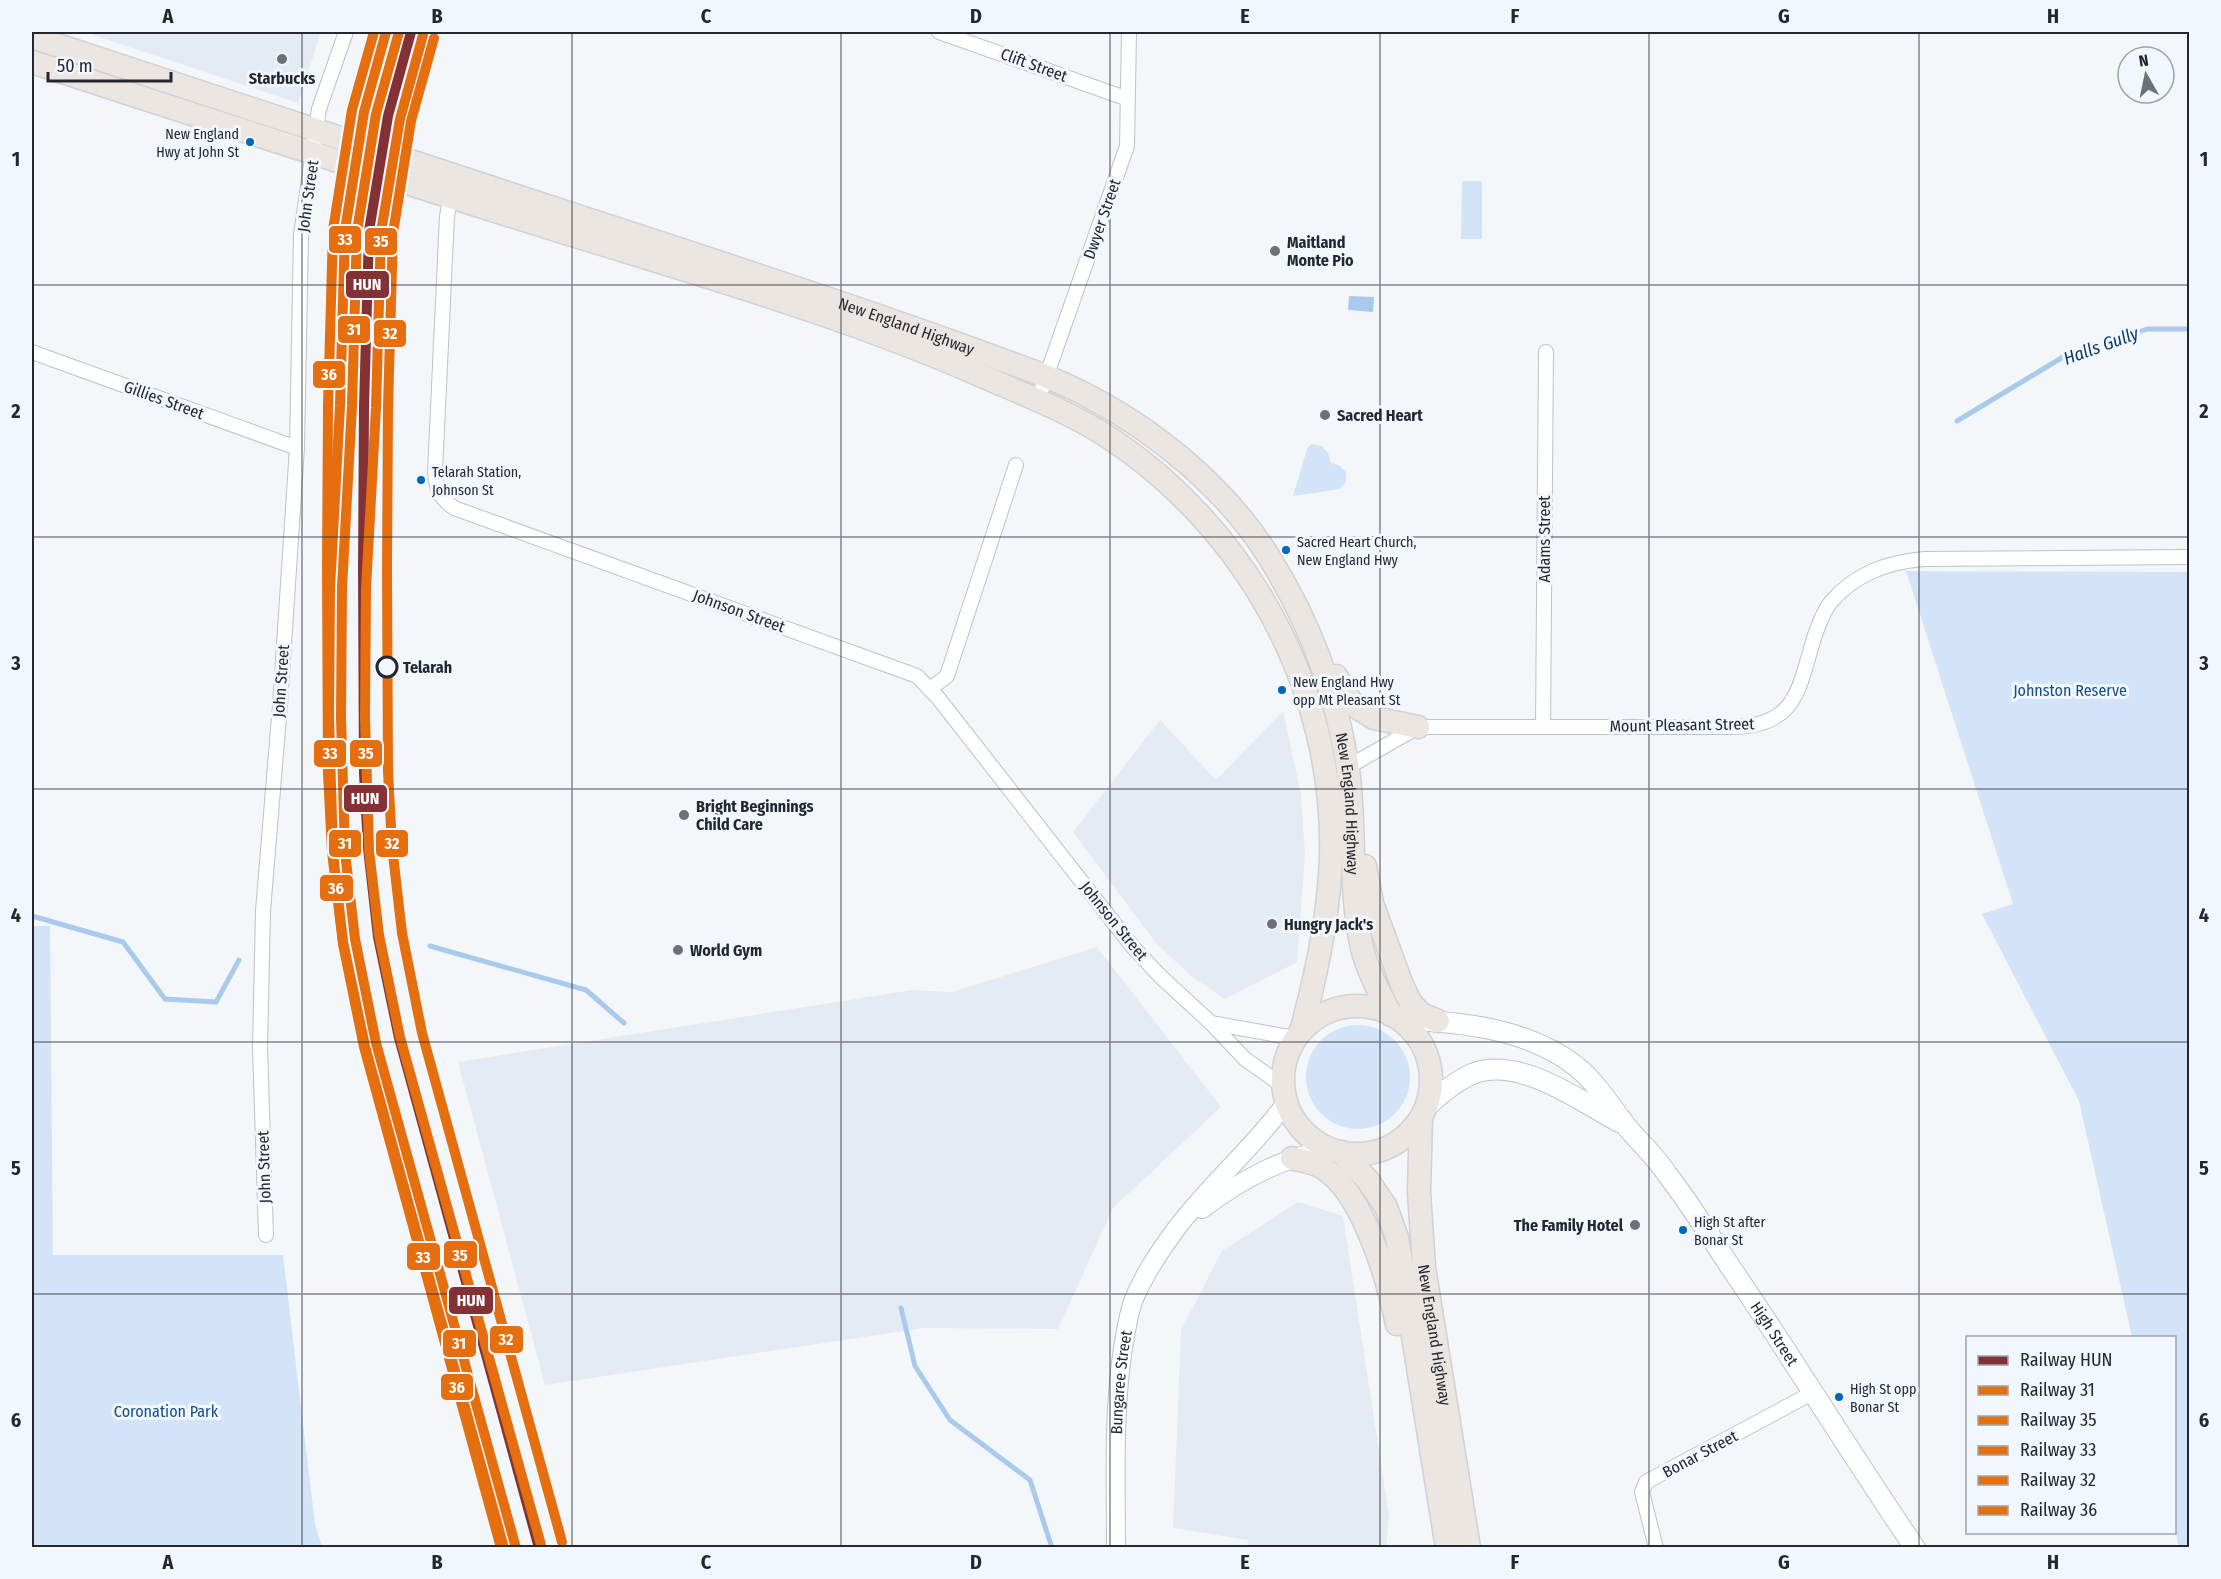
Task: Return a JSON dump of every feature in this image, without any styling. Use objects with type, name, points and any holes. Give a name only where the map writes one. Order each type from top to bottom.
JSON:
[{"type":"highway","name":"New England Highway","points":[[32,37],[341,135],[926,332],[1089,396],[1168,446],[1212,486],[1268,554],[1311,633],[1335,703],[1348,767],[1356,911],[1360,941],[1369,972],[1396,1017]]},
{"type":"highway","name":"New England Highway","points":[[32,62],[337,162],[876,332],[1038,400],[1104,434],[1170,484],[1191,504],[1231,550],[1249,576],[1284,638],[1311,710],[1320,745],[1330,820],[1331,858],[1327,909],[1320,954],[1299,1033]]},
{"type":"highway","points":[[1311,633],[1353,705],[1374,718],[1418,727]]},
{"type":"highway","points":[[1350,810],[1372,903],[1402,986],[1420,1014],[1438,1021]]},
{"type":"highway","points":[[1358,1007],[1375,1009],[1396,1017],[1416,1034],[1423,1046],[1430,1086],[1424,1112],[1409,1133],[1394,1144],[1378,1151],[1360,1153],[1336,1151],[1304,1132],[1285,1094],[1286,1062],[1299,1033],[1315,1018],[1330,1011],[1358,1007]]},
{"type":"highway","name":"New England Highway","points":[[1424,1112],[1419,1192],[1424,1267],[1469,1548]]},
{"type":"highway","name":"New England Highway","points":[[1336,1151],[1367,1179],[1386,1207],[1397,1237],[1447,1548]]},
{"type":"highway","points":[[1292,1158],[1322,1168],[1336,1179],[1364,1222],[1391,1295],[1402,1352],[1425,1408]]},
{"type":"main road","name":"High Street","points":[[1396,1017],[1438,1021],[1518,1037],[1549,1050],[1576,1066],[1596,1086],[1626,1126],[1666,1172],[1814,1392],[1915,1548]]},
{"type":"main road","name":"High Street","points":[[1424,1112],[1450,1085],[1474,1073],[1498,1070],[1523,1073],[1549,1084],[1626,1126]]},
{"type":"street","name":"John Street","points":[[266,1235],[260,1048],[263,911],[280,705],[297,448],[301,235],[319,109],[346,32]]},
{"type":"street","name":"Clift Street","points":[[939,32],[1128,99]]},
{"type":"street","name":"Dwyer Street","points":[[1038,400],[1127,146],[1129,32]]},
{"type":"street","name":"Johnson Street","points":[[455,174],[447,216],[435,472],[439,493],[445,502],[454,508],[917,676],[930,688],[1132,946],[1245,1059],[1285,1094]]},
{"type":"street","name":"Gillies Street","points":[[32,352],[297,448]]},
{"type":"street","name":"Adams Street","points":[[1543,726],[1546,352]]},
{"type":"street","points":[[930,688],[947,676],[1016,465]]},
{"type":"street","name":"Mount Pleasant Street","points":[[1348,767],[1418,727],[1730,728],[1761,725],[1789,707],[1799,690],[1818,627],[1830,603],[1849,585],[1873,570],[1898,561],[2190,557]]},
{"type":"street","points":[[1211,1023],[1299,1033]]},
{"type":"street","name":"Bungaree Street","points":[[1116,1548],[1118,1391],[1125,1337],[1133,1301],[1150,1267],[1177,1228],[1212,1185],[1264,1132],[1285,1094]]},
{"type":"street","name":"Bungaree Street","points":[[1177,1228],[1248,1177],[1292,1158],[1336,1151]]},
{"type":"street","name":"Bonar Street","points":[[1656,1548],[1642,1492],[1646,1482],[1814,1392]]},
{"type":"shaded area","points":[[94,32],[321,32],[298,103],[93,35]]},
{"type":"shaded area","points":[[1283,711],[1301,794],[1305,855],[1297,962],[1225,999],[1191,976],[1156,943],[1073,832],[1160,720],[1216,780]]},
{"type":"shaded area","points":[[1097,947],[1221,1107],[1113,1208],[1058,1329],[924,1328],[545,1385],[458,1062],[912,990],[952,992]]},
{"type":"shaded area","points":[[1298,1202],[1343,1216],[1389,1516],[1386,1547],[1247,1547],[1248,1540],[1173,1528],[1181,1330],[1222,1251]]},
{"type":"green space","points":[[1462,181],[1482,181],[1482,239],[1461,239]]},
{"type":"green space","points":[[1311,444],[1322,446],[1328,453],[1331,463],[1339,465],[1346,472],[1346,482],[1340,489],[1293,496],[1307,449]]},
{"type":"green space","name":"Johnston Reserve","points":[[1906,571],[2189,572],[2189,1547],[2179,1547],[2176,1534],[2176,1336],[2132,1336],[2079,1101],[1982,914],[2013,904]]},
{"type":"green space","name":"Coronation Park","points":[[32,926],[50,926],[53,1255],[283,1255],[315,1524],[322,1547],[32,1547]]},
{"type":"green space","points":[[1358,1025],[1378,1029],[1395,1040],[1406,1057],[1410,1077],[1406,1097],[1395,1114],[1378,1125],[1358,1129],[1338,1125],[1321,1114],[1310,1097],[1306,1077],[1310,1057],[1321,1040],[1338,1029]]},
{"type":"water","points":[[1349,296],[1374,297],[1373,312],[1348,310]]},
{"type":"waterway","name":"Halls Gully","points":[[1957,421],[2063,357],[2147,329],[2190,329]]},
{"type":"waterway","points":[[32,916],[123,942],[165,999],[216,1002],[239,960]]},
{"type":"waterway","points":[[430,946],[586,990],[624,1023]]},
{"type":"waterway","points":[[901,1308],[915,1366],[950,1420],[1030,1480],[1052,1548]]},
{"type":"rail line","name":"36","points":[[374,32],[352,110],[333,230],[328,406],[327,569],[328,773],[332,852],[343,944],[364,1047],[501,1548]]},
{"type":"rail line","name":"33","points":[[386,32],[364,112],[345,230],[340,406],[330,588],[329,718],[333,854],[343,942],[365,1046],[504,1548]]},
{"type":"rail line","name":"31","points":[[399,32],[376,114],[357,231],[352,406],[342,588],[341,717],[345,852],[355,939],[376,1043],[516,1548]]},
{"type":"rail line","name":"HUN","points":[[411,32],[388,116],[369,231],[364,407],[363,569],[364,773],[368,848],[378,937],[399,1038],[539,1548]]},
{"type":"rail line","name":"35","points":[[423,35],[400,119],[381,232],[376,408],[366,588],[365,717],[369,850],[379,935],[400,1037],[541,1545]]},
{"type":"rail line","name":"32","points":[[434,38],[411,121],[393,233],[388,407],[387,569],[388,772],[392,846],[402,933],[422,1033],[562,1542]]},
{"type":"place","name":"Starbucks","points":[[282,59]]},
{"type":"place","name":"New England Hwy at John St","points":[[250,142]]},
{"type":"place","name":"Maitland Monte Pio","points":[[1275,251]]},
{"type":"place","name":"Sacred Heart","points":[[1325,415]]},
{"type":"place","name":"Telarah Station, Johnson St","points":[[421,480]]},
{"type":"place","name":"Sacred Heart Church, New England Hwy","points":[[1286,550]]},
{"type":"place","name":"Telarah","points":[[387,667]]},
{"type":"place","name":"New England Hwy opp Mt Pleasant St","points":[[1282,690]]},
{"type":"place","name":"Bright Beginnings Child Care","points":[[684,815]]},
{"type":"place","name":"Hungry Jack's","points":[[1272,924]]},
{"type":"place","name":"World Gym","points":[[678,950]]},
{"type":"place","name":"The Family Hotel","points":[[1635,1225]]},
{"type":"place","name":"High St after Bonar St","points":[[1683,1230]]},
{"type":"place","name":"High St opp Bonar St","points":[[1839,1397]]}]
